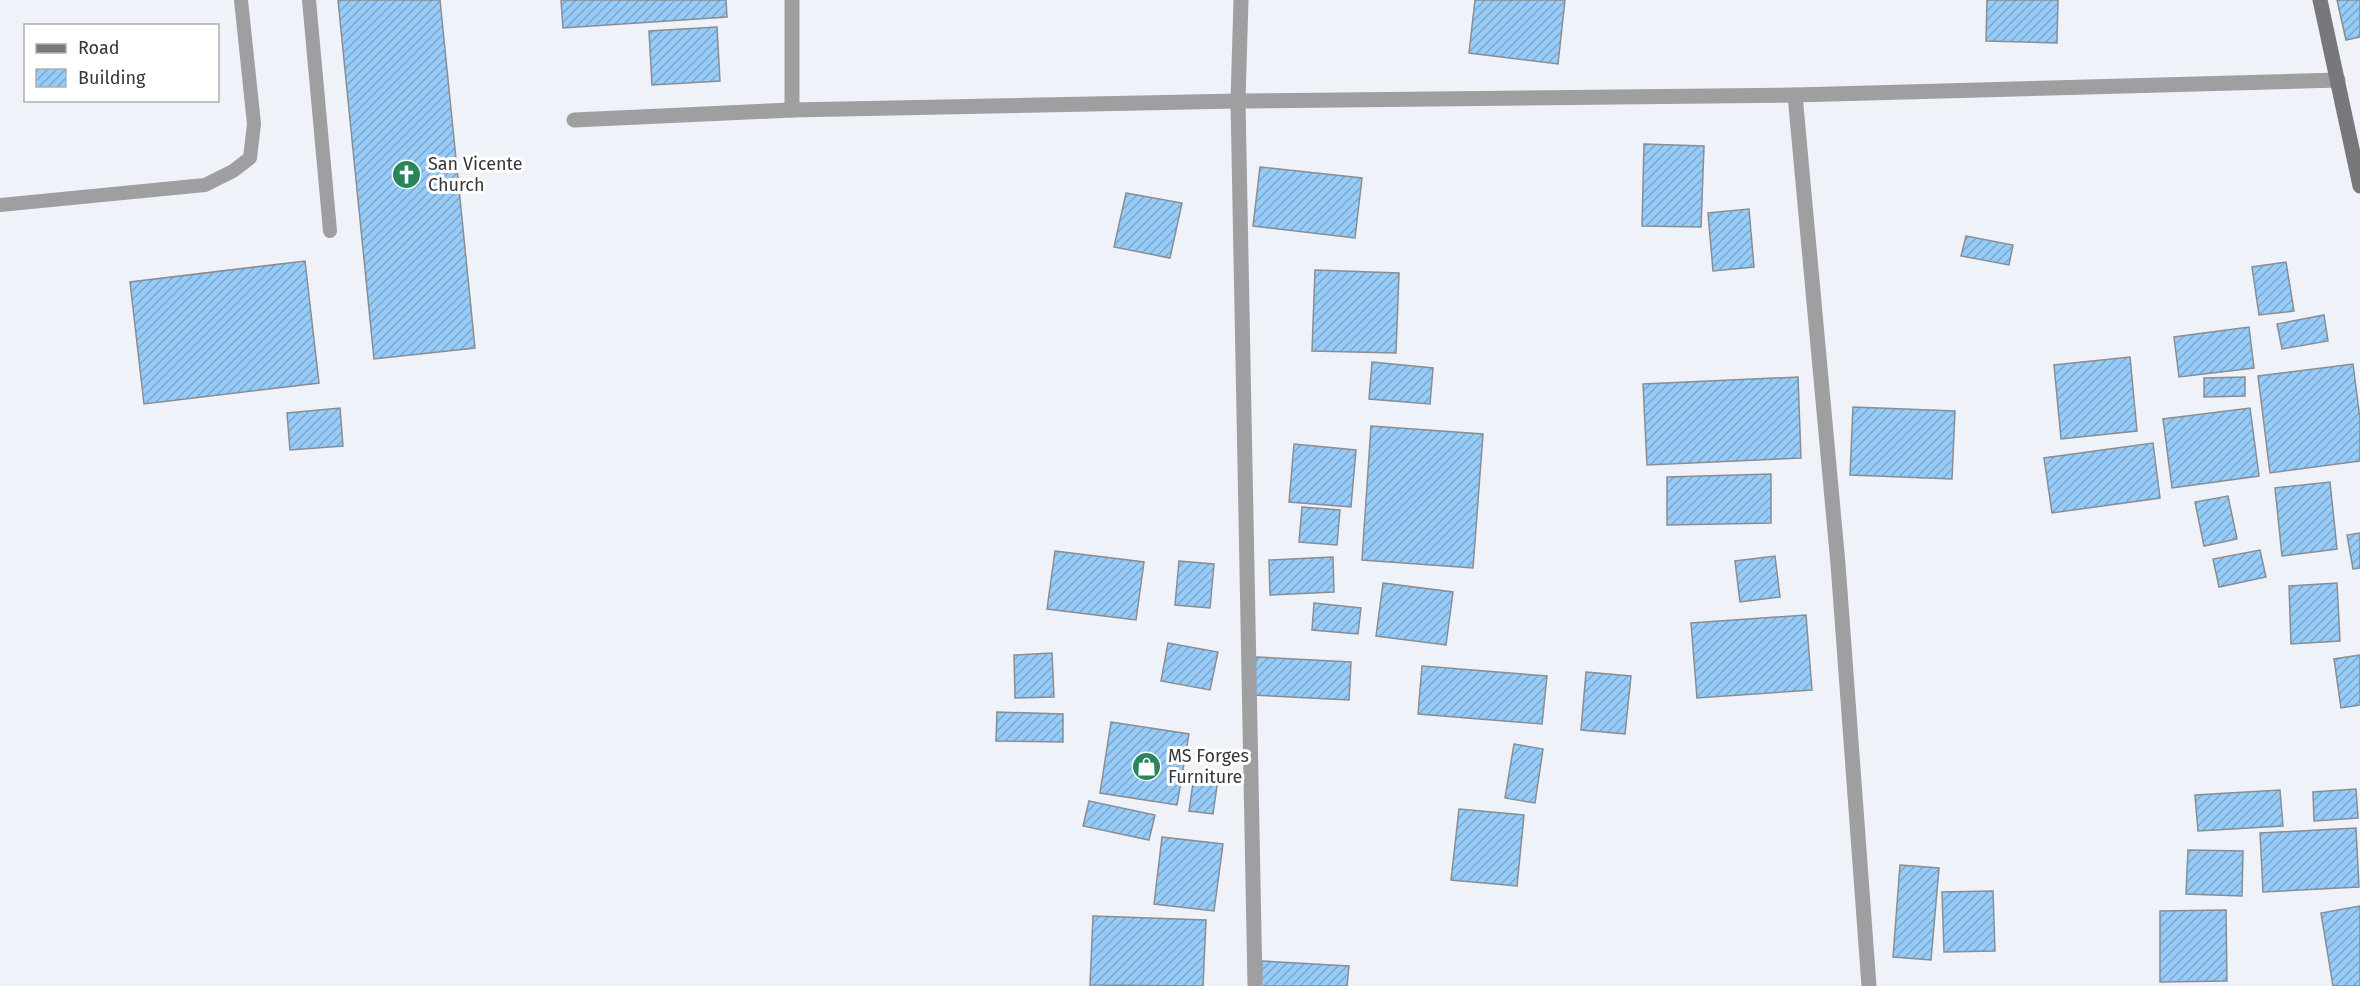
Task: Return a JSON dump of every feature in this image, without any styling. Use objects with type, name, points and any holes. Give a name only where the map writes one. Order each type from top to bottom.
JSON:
[{"type":"main road","points":[[2320,0],[2360,186]]},
{"type":"street","points":[[792,0],[792,110]]},
{"type":"street","points":[[1241,0],[1238,101],[1255,986]]},
{"type":"street","points":[[574,120],[792,110],[1238,101],[1795,95],[2338,80]]},
{"type":"street","points":[[1795,95],[1838,564],[1869,986]]},
{"type":"lane","points":[[0,205],[205,185],[233,171],[250,158],[254,124],[241,0]]},
{"type":"lane","points":[[309,0],[330,231]]},
{"type":"building","name":"San Vicente Church","points":[[338,0],[440,0],[475,348],[374,359]]},
{"type":"building","points":[[561,0],[726,0],[727,17],[563,28]]},
{"type":"building","points":[[1475,0],[1565,0],[1558,64],[1469,53]]},
{"type":"building","points":[[1987,0],[2058,0],[2057,43],[1986,41]]},
{"type":"building","points":[[2337,0],[2360,0],[2360,37],[2346,40]]},
{"type":"building","points":[[717,27],[720,81],[652,85],[649,31]]},
{"type":"building","points":[[1644,144],[1704,146],[1701,227],[1642,226]]},
{"type":"building","points":[[1260,167],[1362,178],[1355,238],[1253,226]]},
{"type":"building","points":[[1126,193],[1182,203],[1170,258],[1114,247]]},
{"type":"building","points":[[1749,209],[1754,267],[1713,271],[1708,213]]},
{"type":"building","points":[[1966,236],[2013,245],[2009,265],[1961,256]]},
{"type":"building","points":[[305,261],[319,383],[144,404],[130,282]]},
{"type":"building","points":[[2286,262],[2294,311],[2259,315],[2252,267]]},
{"type":"building","points":[[1315,270],[1399,273],[1396,353],[1312,351]]},
{"type":"building","points":[[2324,315],[2328,341],[2282,349],[2277,324]]},
{"type":"building","points":[[2249,327],[2254,368],[2179,377],[2174,337]]},
{"type":"building","points":[[2130,357],[2137,431],[2061,439],[2054,365]]},
{"type":"building","points":[[1372,362],[1433,368],[1430,404],[1369,399]]},
{"type":"building","points":[[2353,364],[2360,419],[2360,461],[2270,473],[2258,376]]},
{"type":"building","points":[[1798,377],[1801,458],[1647,465],[1643,384]]},
{"type":"building","points":[[2245,377],[2245,396],[2204,397],[2204,378]]},
{"type":"building","points":[[1853,407],[1955,411],[1952,479],[1850,475]]},
{"type":"building","points":[[340,408],[343,446],[290,450],[287,413]]},
{"type":"building","points":[[2250,408],[2259,476],[2172,488],[2163,419]]},
{"type":"building","points":[[1371,426],[1483,434],[1473,568],[1362,560]]},
{"type":"building","points":[[2153,443],[2160,498],[2052,513],[2044,458]]},
{"type":"building","points":[[1294,444],[1356,450],[1351,507],[1289,502]]},
{"type":"building","points":[[1771,474],[1771,523],[1667,525],[1667,477]]},
{"type":"building","points":[[2330,482],[2337,549],[2282,556],[2275,488]]},
{"type":"building","points":[[2228,496],[2237,539],[2204,546],[2195,502]]},
{"type":"building","points":[[1302,507],[1340,510],[1337,545],[1299,542]]},
{"type":"building","points":[[2360,533],[2360,568],[2353,569],[2347,535]]},
{"type":"building","points":[[2260,550],[2266,577],[2219,587],[2213,559]]},
{"type":"building","points":[[1055,551],[1144,562],[1136,620],[1047,609]]},
{"type":"building","points":[[1775,556],[1780,597],[1740,602],[1735,561]]},
{"type":"building","points":[[1333,557],[1334,592],[1270,595],[1269,560]]},
{"type":"building","points":[[1179,561],[1214,564],[1210,608],[1175,605]]},
{"type":"building","points":[[1383,583],[1453,592],[1446,645],[1376,636]]},
{"type":"building","points":[[2337,583],[2340,641],[2291,644],[2289,586]]},
{"type":"building","points":[[1314,603],[1361,608],[1358,634],[1312,630]]},
{"type":"building","points":[[1806,615],[1812,690],[1697,698],[1691,623]]},
{"type":"building","points":[[1168,643],[1218,652],[1210,690],[1161,681]]},
{"type":"building","points":[[1052,653],[1054,697],[1015,698],[1014,655]]},
{"type":"building","points":[[2360,655],[2360,705],[2341,708],[2334,659]]},
{"type":"building","points":[[1256,657],[1351,662],[1349,700],[1253,695]]},
{"type":"building","points":[[1422,666],[1547,676],[1542,724],[1418,714]]},
{"type":"building","points":[[1586,672],[1631,676],[1625,734],[1581,730]]},
{"type":"building","points":[[997,712],[1063,714],[1063,742],[996,741]]},
{"type":"building","points":[[1111,722],[1189,734],[1177,805],[1100,793]]},
{"type":"building","points":[[1514,744],[1543,749],[1535,803],[1505,798]]},
{"type":"building","points":[[1194,776],[1218,779],[1213,814],[1189,811]]},
{"type":"building","points":[[2356,789],[2358,818],[2314,821],[2313,792]]},
{"type":"building","points":[[2280,790],[2283,826],[2198,831],[2195,795]]},
{"type":"building","points":[[1089,801],[1155,815],[1149,840],[1083,826]]},
{"type":"building","points":[[1459,809],[1524,815],[1517,886],[1451,880]]},
{"type":"building","points":[[2356,828],[2359,887],[2263,892],[2260,833]]},
{"type":"building","points":[[1162,837],[1223,844],[1214,911],[1154,904]]},
{"type":"building","points":[[2188,850],[2243,851],[2242,896],[2186,894]]},
{"type":"building","points":[[1900,865],[1939,868],[1931,960],[1893,957]]},
{"type":"building","points":[[1993,891],[1995,951],[1944,952],[1942,892]]},
{"type":"building","points":[[2360,906],[2360,986],[2333,986],[2321,913]]},
{"type":"building","points":[[2226,910],[2227,981],[2160,982],[2160,911]]},
{"type":"building","points":[[1093,916],[1206,920],[1203,986],[1090,985]]},
{"type":"building","points":[[1262,961],[1349,966],[1347,986],[1261,986]]},
{"type":"place","name":"San Vicente Church","points":[[407,174]]},
{"type":"place","name":"MS Forges Furniture","points":[[1147,766]]}]
